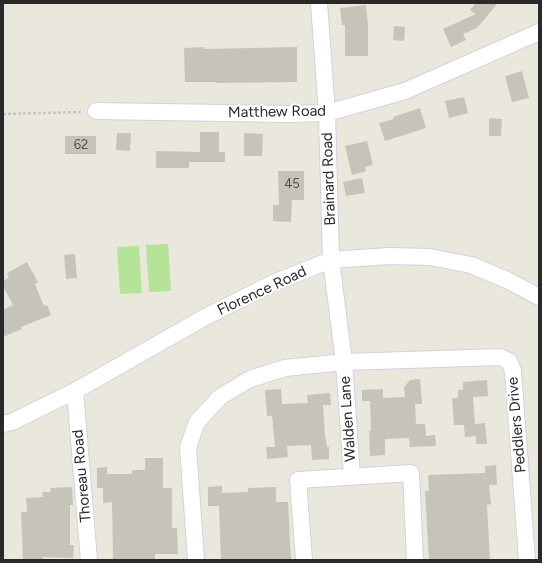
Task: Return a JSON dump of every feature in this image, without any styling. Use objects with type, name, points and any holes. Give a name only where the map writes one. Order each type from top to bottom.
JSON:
[{"type":"street","name":"Brainard Road","points":[[319,3],[327,113],[331,260]]},
{"type":"street","name":"Matthew Road","points":[[96,111],[288,114],[327,113],[405,91],[539,32]]},
{"type":"street","name":"Florence Road","points":[[3,424],[12,422],[76,391],[207,316],[273,283],[331,260],[389,256],[430,257],[471,265],[508,280],[539,297]]},
{"type":"street","points":[[331,260],[344,362]]},
{"type":"street","name":"Peddlers Drive","points":[[196,560],[188,447],[197,422],[220,397],[250,379],[285,368],[344,362],[500,356],[509,361],[513,371],[527,560]]},
{"type":"street","name":"Walden Lane","points":[[344,362],[352,476]]},
{"type":"street","name":"Thoreau Road","points":[[76,391],[89,560]]},
{"type":"street","points":[[304,560],[298,480],[411,473],[415,560]]},
{"type":"path","points":[[3,114],[96,111]]},
{"type":"green space","points":[[168,244],[171,291],[149,292],[146,245]]},
{"type":"green space","points":[[139,246],[142,293],[120,294],[117,247]]},
{"type":"building","points":[[476,3],[498,3],[477,28],[463,34],[466,40],[451,47],[443,29],[476,14],[470,10]]},
{"type":"building","points":[[366,5],[368,56],[345,56],[345,25],[342,25],[340,8]]},
{"type":"building","points":[[394,26],[405,27],[404,41],[393,40]]},
{"type":"building","points":[[204,47],[204,49],[297,47],[297,82],[185,82],[184,48]]},
{"type":"building","points":[[522,71],[529,98],[512,102],[505,76]]},
{"type":"building","points":[[464,97],[468,113],[449,118],[445,101]]},
{"type":"building","points":[[420,108],[426,128],[385,141],[379,123],[394,119],[393,117]]},
{"type":"building","points":[[489,118],[502,119],[501,136],[489,136]]},
{"type":"building","points":[[200,132],[219,132],[219,152],[225,152],[225,162],[189,162],[189,168],[156,168],[156,151],[200,152]]},
{"type":"building","points":[[117,133],[131,133],[130,151],[116,150]]},
{"type":"building","points":[[244,133],[263,134],[262,156],[244,156]]},
{"type":"building","points":[[65,136],[96,136],[96,154],[65,154]]},
{"type":"building","points":[[367,141],[373,165],[365,167],[366,171],[352,175],[345,146]]},
{"type":"building","points":[[278,171],[304,171],[304,200],[292,200],[291,222],[273,221],[273,205],[279,205]]},
{"type":"building","points":[[362,178],[365,193],[346,196],[343,182]]},
{"type":"building","points":[[75,254],[77,278],[66,279],[64,255]]},
{"type":"building","points":[[27,262],[38,282],[35,284],[44,306],[47,305],[51,315],[21,327],[22,329],[3,337],[3,310],[13,305],[3,286],[3,281],[9,278],[7,273]]},
{"type":"building","points":[[420,379],[422,404],[415,404],[416,424],[425,424],[426,436],[435,435],[436,446],[410,447],[409,438],[385,439],[385,455],[370,456],[370,401],[362,401],[362,390],[383,389],[383,398],[405,397],[404,387],[410,380]]},
{"type":"building","points":[[487,380],[488,396],[473,397],[475,424],[485,423],[487,444],[476,444],[476,436],[465,437],[464,425],[454,425],[452,398],[458,398],[458,390],[463,390],[463,382]]},
{"type":"building","points":[[281,389],[282,404],[308,403],[307,395],[330,393],[331,405],[323,405],[325,435],[327,447],[329,447],[329,459],[312,460],[311,445],[287,446],[288,457],[267,459],[266,447],[275,447],[272,416],[267,416],[265,390]]},
{"type":"building","points":[[145,458],[163,458],[163,488],[172,488],[172,528],[177,528],[178,554],[155,554],[155,560],[113,560],[112,502],[103,503],[103,488],[97,488],[97,468],[107,467],[107,474],[132,474],[132,470],[145,470]]},
{"type":"building","points":[[496,465],[497,485],[489,485],[491,504],[487,505],[490,560],[429,560],[425,491],[429,491],[428,475],[485,473],[485,466]]},
{"type":"building","points":[[222,486],[222,493],[248,492],[248,488],[276,487],[276,502],[288,502],[291,560],[221,560],[219,506],[208,506],[208,487]]},
{"type":"building","points":[[72,487],[73,505],[70,505],[70,545],[74,545],[73,558],[43,557],[43,560],[23,560],[21,512],[27,512],[26,498],[43,497],[42,492],[51,492],[50,488]]}]
